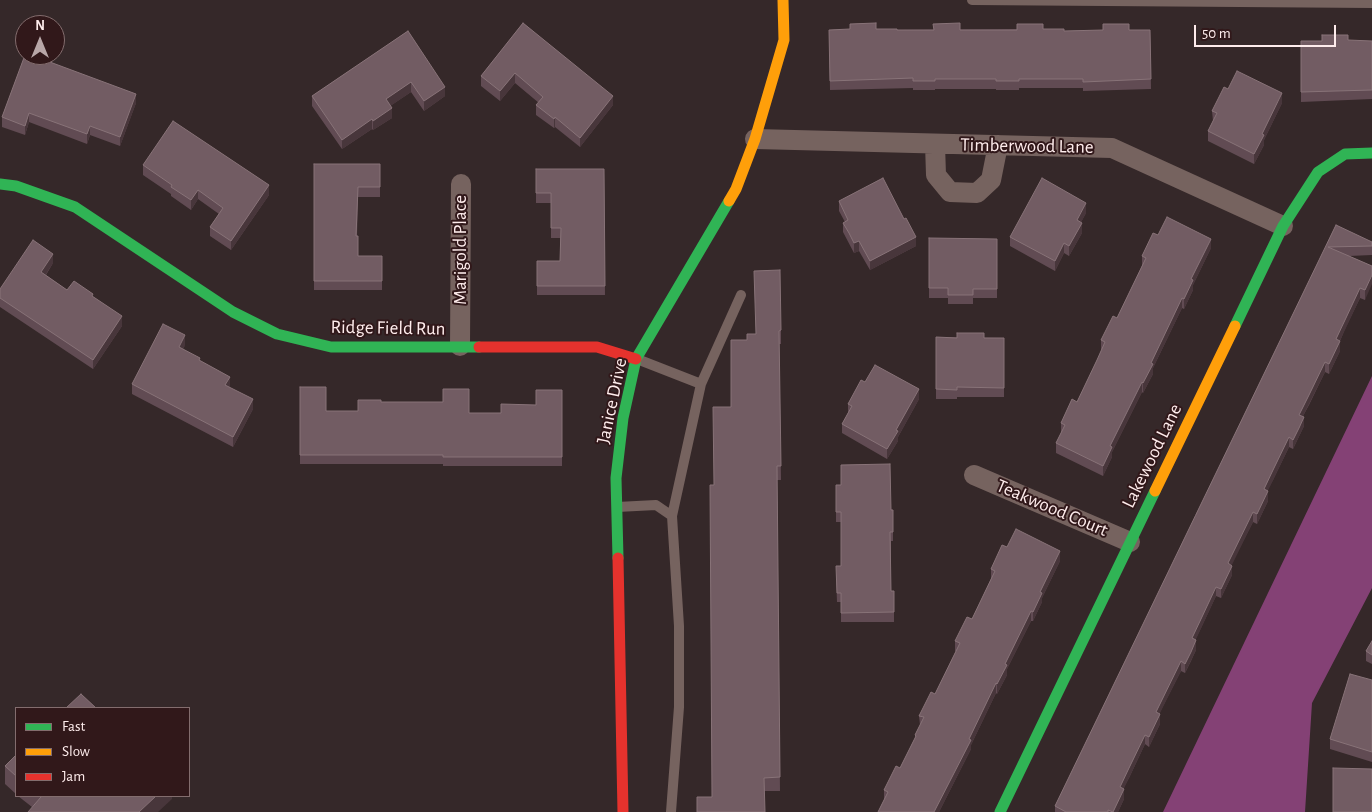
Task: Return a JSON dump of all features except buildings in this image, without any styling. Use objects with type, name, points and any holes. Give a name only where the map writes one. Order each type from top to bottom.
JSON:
[{"type":"street","name":"Janice Drive","points":[[623,812],[616,478],[622,418],[636,359],[736,189],[755,139],[784,40],[783,0]]},
{"type":"street","name":"Timberwood Lane","points":[[755,139],[1112,148],[1283,226]]},
{"type":"street","points":[[936,144],[936,175],[950,192],[977,194],[991,180],[998,145]]},
{"type":"street","name":"Lakewood Lane","points":[[1000,812],[1283,226],[1318,172],[1345,154],[1371,153]]},
{"type":"street","name":"Ridge Field Run","points":[[0,184],[16,186],[75,207],[233,312],[277,334],[331,347],[596,347],[636,359]]},
{"type":"street","name":"Marigold Place","points":[[460,346],[461,184]]},
{"type":"street","name":"Teakwood Court","points":[[974,475],[1130,542]]},
{"type":"lane","points":[[972,0],[1372,3]]},
{"type":"lane","points":[[671,812],[678,707],[678,626],[672,516],[701,384],[741,295]]},
{"type":"lane","points":[[636,359],[701,384]]},
{"type":"lane","points":[[617,507],[656,505],[672,516]]},
{"type":"shaded area","points":[[1372,376],[1372,588],[1312,703],[1305,812],[1163,812]]},
{"type":"traffic: fast","points":[[1235,326],[1283,226],[1318,172],[1345,154],[1372,153]]},
{"type":"traffic: fast","points":[[0,184],[16,186],[75,207],[233,312],[277,334],[331,347],[479,347]]},
{"type":"traffic: fast","points":[[618,558],[616,478],[623,418],[636,359],[729,201]]},
{"type":"traffic: fast","points":[[1000,812],[1155,491]]},
{"type":"traffic: slow","points":[[729,201],[736,189],[755,139],[784,40],[783,0]]},
{"type":"traffic: slow","points":[[1155,491],[1235,326]]},
{"type":"traffic: jam","points":[[479,347],[597,347],[636,359]]},
{"type":"traffic: jam","points":[[618,558],[623,812]]}]
